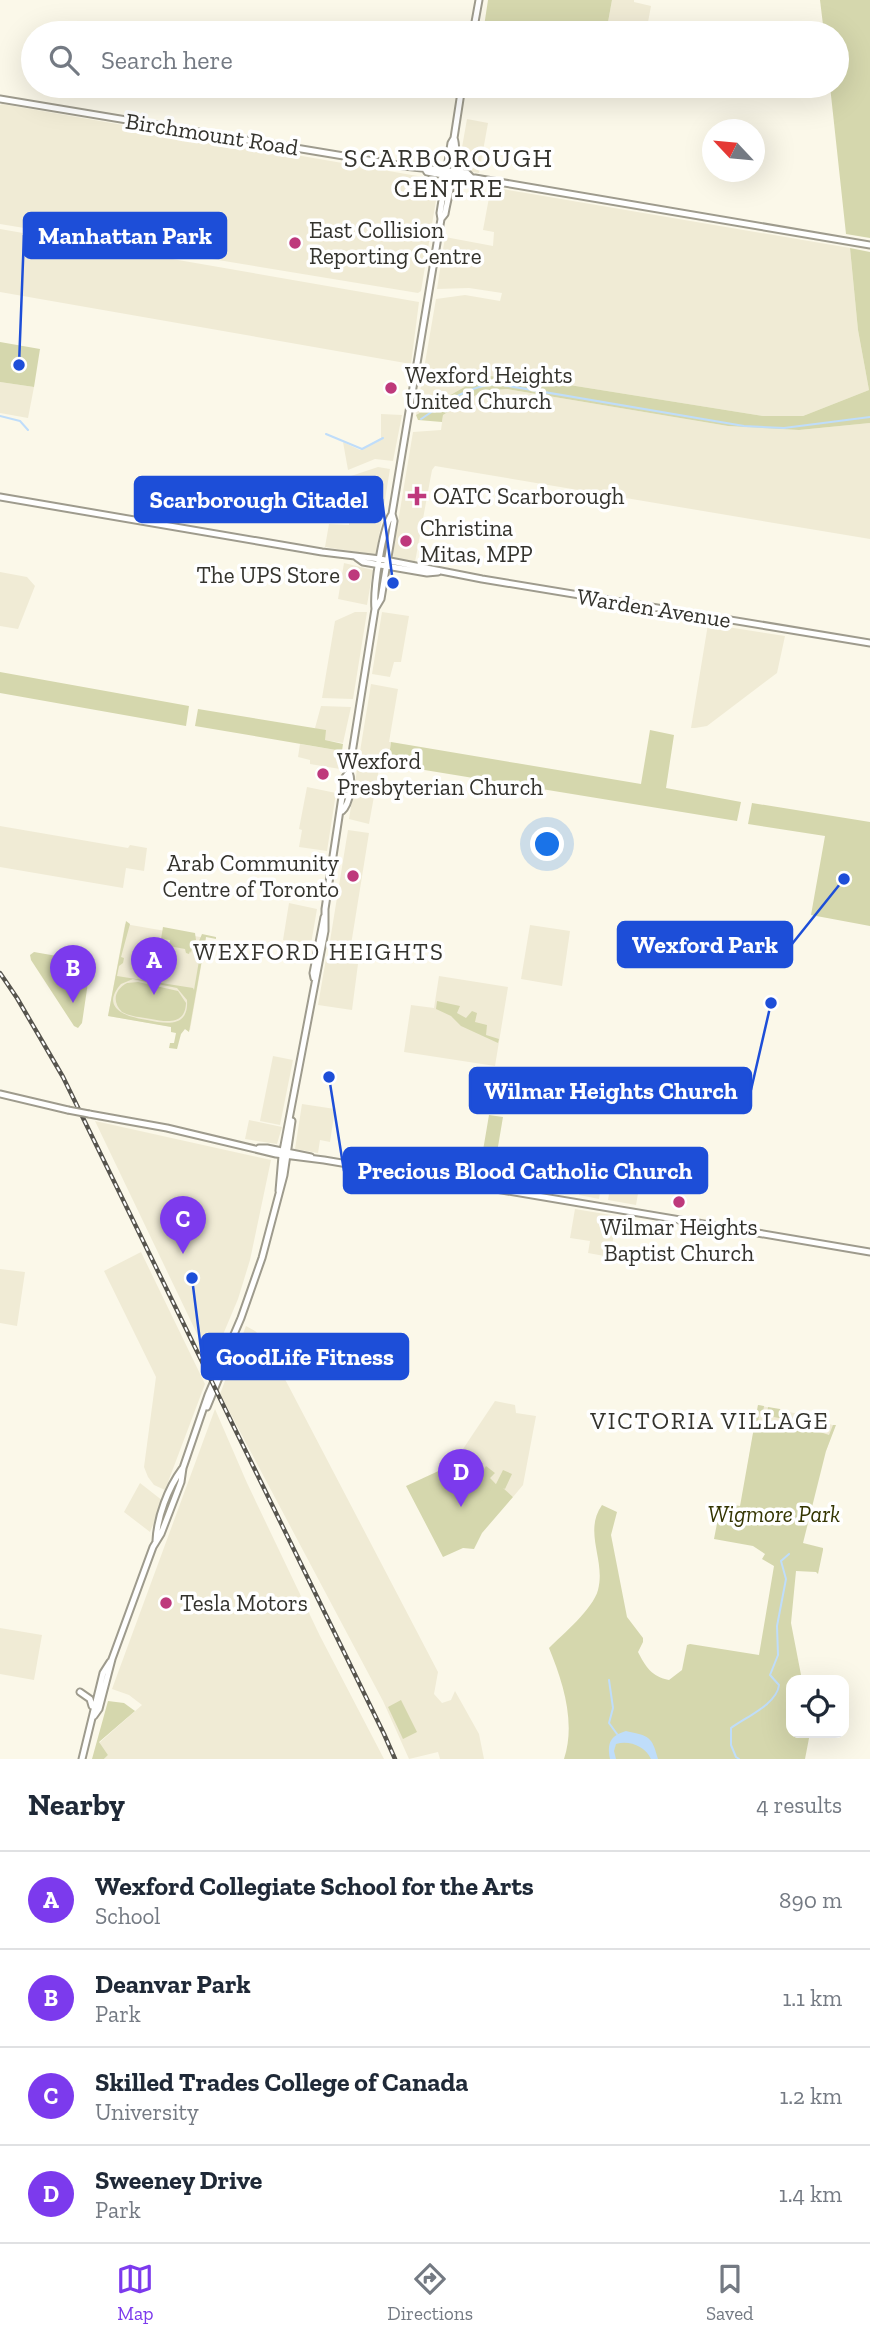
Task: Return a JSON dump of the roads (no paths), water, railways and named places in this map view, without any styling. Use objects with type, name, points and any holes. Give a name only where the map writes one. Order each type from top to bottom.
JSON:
[{"type":"main road","points":[[475,21],[479,0]]},
{"type":"main road","points":[[82,1759],[103,1673],[112,1658],[156,1541],[156,1528],[175,1480],[183,1468],[208,1395],[226,1358],[267,1243],[279,1191],[314,978],[325,931],[324,917],[342,811],[345,776],[349,772],[376,608],[381,599],[394,522],[392,514],[441,219],[445,214],[449,173],[457,144],[454,138],[460,98]]},
{"type":"main road","name":"Birchmount Road","points":[[0,99],[870,245]]},
{"type":"main road","name":"Warden Avenue","points":[[0,497],[356,557],[363,562],[387,563],[426,573],[439,572],[870,643]]},
{"type":"main road","points":[[376,608],[374,598],[380,562],[387,521],[392,514]]},
{"type":"main road","points":[[0,1094],[285,1154],[870,1252]]},
{"type":"main road","points":[[80,1692],[90,1699],[94,1716]]},
{"type":"water","points":[[626,1731],[648,1738],[658,1759],[651,1759],[641,1747],[626,1743],[616,1744],[616,1759],[610,1759],[611,1741],[616,1735]]},
{"type":"waterway","points":[[421,419],[466,392],[497,384],[744,426],[784,428],[870,417]]},
{"type":"waterway","points":[[0,416],[20,421],[28,430]]},
{"type":"waterway","points":[[326,434],[362,449],[383,438]]},
{"type":"waterway","points":[[739,1759],[731,1745],[731,1728],[767,1704],[779,1685],[770,1675],[778,1655],[777,1626],[786,1579],[781,1561],[789,1554]]},
{"type":"waterway","points":[[609,1680],[613,1708],[609,1723],[617,1734]]},
{"type":"railway","points":[[0,973],[63,1077],[395,1759]]},
{"type":"place","name":"East Collision Reporting Centre","points":[[295,243]]},
{"type":"place","name":"Manhattan Park","points":[[19,365]]},
{"type":"place","name":"Wexford Heights United Church","points":[[391,388]]},
{"type":"place","name":"OATC Scarborough","points":[[417,496]]},
{"type":"place","name":"Christina Mitas, MPP","points":[[406,541]]},
{"type":"place","name":"The UPS Store","points":[[354,575]]},
{"type":"place","name":"Scarborough Citadel","points":[[393,583]]},
{"type":"place","name":"Wexford Presbyterian Church","points":[[323,774]]},
{"type":"place","name":"Arab Community Centre of Toronto","points":[[353,876]]},
{"type":"place","name":"Wexford Park","points":[[844,879]]},
{"type":"place","name":"Wexford Collegiate School for the Arts","points":[[154,995]]},
{"type":"place","name":"Deanvar Park","points":[[73,1003]]},
{"type":"place","name":"Wilmar Heights Church","points":[[771,1003]]},
{"type":"place","name":"Precious Blood Catholic Church","points":[[329,1077]]},
{"type":"place","name":"Wilmar Heights Baptist Church","points":[[679,1202]]},
{"type":"place","name":"Skilled Trades College of Canada","points":[[183,1254]]},
{"type":"place","name":"GoodLife Fitness","points":[[192,1278]]},
{"type":"place","name":"Sweeney Drive","points":[[461,1507]]},
{"type":"place","name":"Tesla Motors","points":[[166,1603]]},
{"type":"district","name":"SCARBOROUGH CENTRE","points":[[449,173]]},
{"type":"district","name":"WEXFORD HEIGHTS","points":[[319,951]]},
{"type":"district","name":"VICTORIA VILLAGE","points":[[710,1420]]},
{"type":"park label","name":"Wigmore Park","points":[[774,1514]]}]
